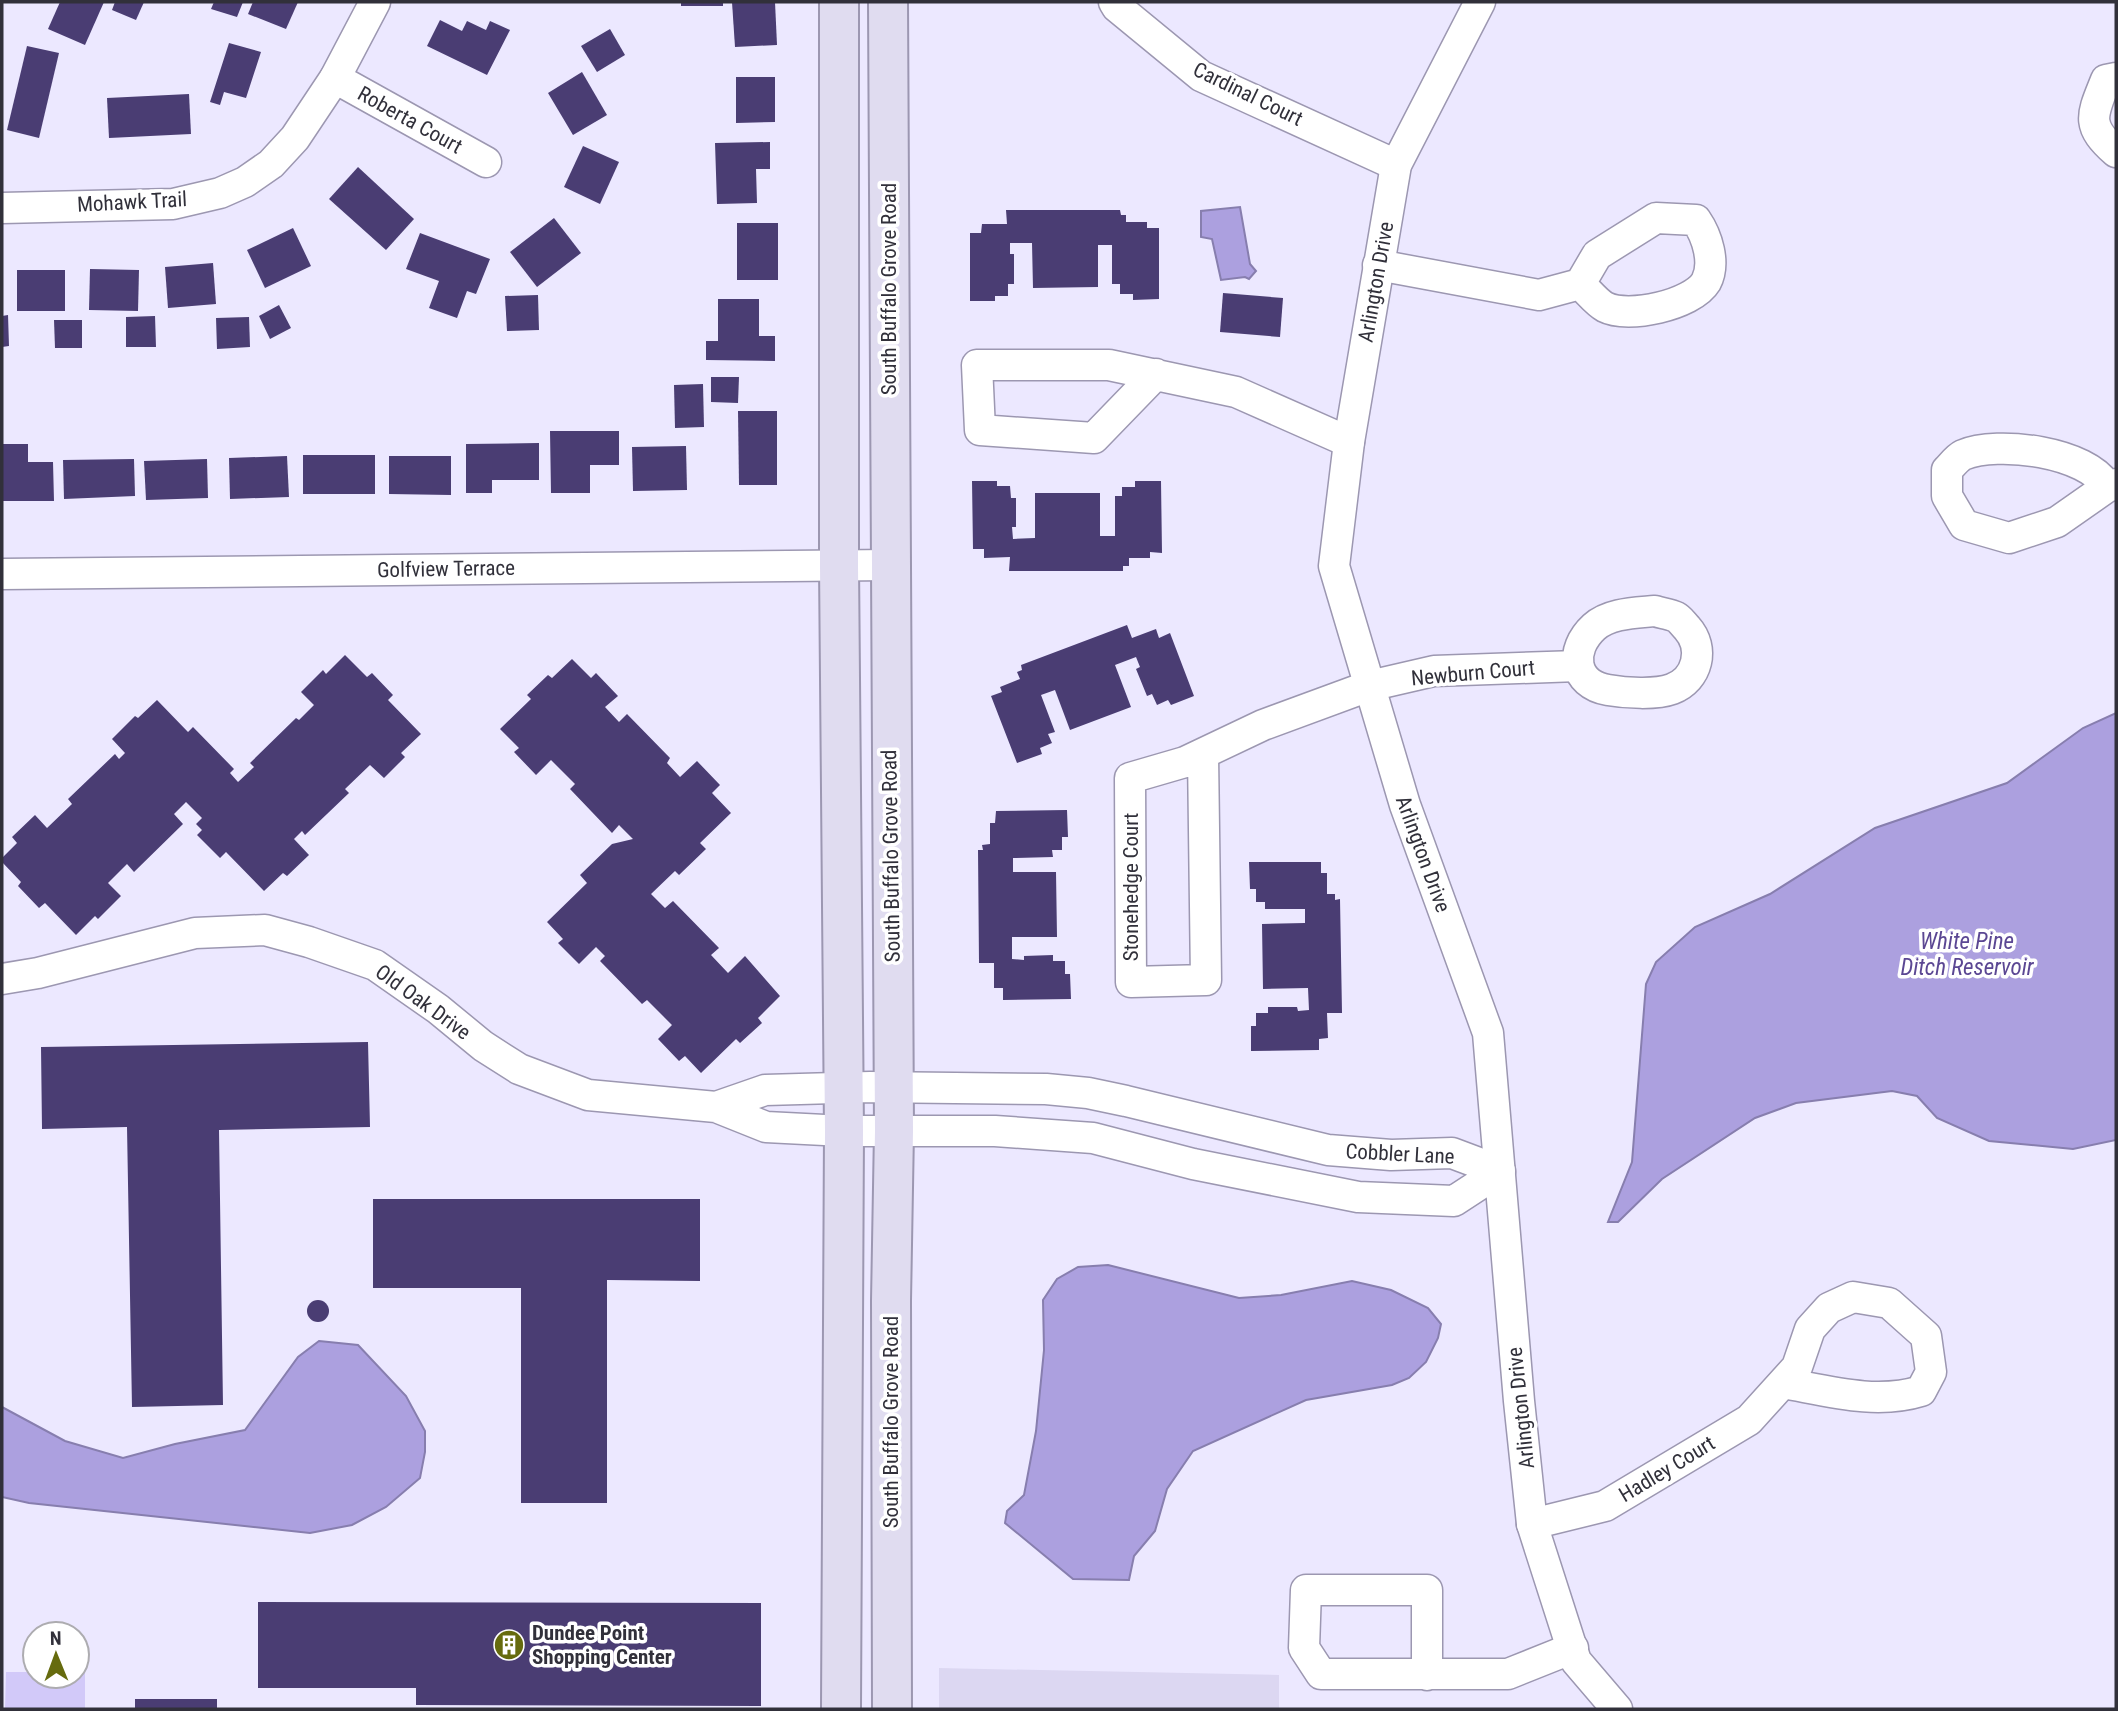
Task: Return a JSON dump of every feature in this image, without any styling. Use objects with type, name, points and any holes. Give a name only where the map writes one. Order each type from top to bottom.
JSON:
[{"type":"main road","name":"South Buffalo Grove Road","points":[[839,2],[839,565],[869,1087],[869,1131],[891,1301],[892,1709]]},
{"type":"main road","name":"South Buffalo Grove Road","points":[[841,1709],[869,1131],[890,565],[888,2]]},
{"type":"street","name":"Mohawk Trail","points":[[2,208],[173,204],[220,193],[245,182],[271,164],[295,138],[335,78],[375,2]]},
{"type":"street","name":"Cardinal Court","points":[[1114,2],[1201,76],[1396,164]]},
{"type":"street","name":"Arlington Drive","points":[[1480,2],[1396,164],[1349,442],[1334,566],[1405,805],[1488,1033],[1532,1524],[1576,1661],[1617,1709]]},
{"type":"street","name":"Roberta Court","points":[[335,78],[486,162]]},
{"type":"street","points":[[2116,78],[2106,80],[2093,113],[2098,135],[2116,152]]},
{"type":"street","points":[[1378,265],[1539,295],[1580,284]]},
{"type":"street","points":[[1156,374],[1094,438],[980,430],[977,365],[1110,365],[1156,374],[1236,392],[1349,442]]},
{"type":"street","points":[[2024,449],[2072,460],[2112,486],[2057,522],[2009,538],[1964,525],[1947,496],[1947,470],[1961,456],[1984,450],[2024,449]]},
{"type":"street","name":"Golfview Terrace","points":[[2,574],[890,565]]},
{"type":"street","name":"Newburn Court","points":[[1369,686],[1434,671],[1578,666]]},
{"type":"street","name":"Stonehedge Court","points":[[1203,754],[1206,980],[1131,982],[1130,778],[1185,762],[1263,725],[1369,686]]},
{"type":"street","name":"Old Oak Drive","points":[[2,979],[38,973],[195,933],[265,930],[374,965],[519,1069],[588,1095],[716,1107],[766,1127],[869,1131]]},
{"type":"street","name":"Old Oak Drive","points":[[716,1107],[765,1090],[869,1087]]},
{"type":"street","name":"Cobbler Lane","points":[[869,1087],[1046,1089],[1088,1093],[1328,1150],[1391,1155],[1452,1153],[1500,1171]]},
{"type":"street","name":"Cobbler Lane","points":[[869,1131],[995,1131],[1093,1138],[1193,1164],[1358,1197],[1454,1201],[1500,1171]]},
{"type":"street","name":"Hadley Court","points":[[1532,1524],[1605,1506],[1749,1420],[1783,1382],[1797,1367],[1810,1329],[1829,1308],[1853,1297],[1889,1303],[1926,1336],[1931,1372],[1921,1391],[1902,1397],[1861,1396],[1783,1382]]},
{"type":"street","points":[[1427,1675],[1427,1590],[1306,1590],[1304,1648],[1321,1674],[1427,1675],[1508,1674],[1573,1648]]},
{"type":"shaded area","points":[[939,1668],[1279,1675],[1279,1709],[939,1709]]},
{"type":"shaded area","points":[[6,1672],[21,1672],[21,1690],[85,1690],[85,1709],[5,1709]]},
{"type":"water","points":[[1240,207],[1250,264],[1256,271],[1249,279],[1245,277],[1221,280],[1212,239],[1201,237],[1201,211]]},
{"type":"water","name":"White Pine Ditch Reservoir","points":[[2116,713],[2116,1140],[2073,1149],[1989,1141],[1937,1118],[1917,1096],[1892,1091],[1796,1103],[1755,1118],[1662,1179],[1618,1222],[1608,1222],[1632,1162],[1646,984],[1656,962],[1695,927],[1770,894],[1875,828],[2007,783],[2083,728]]},
{"type":"water","points":[[1108,1265],[1239,1298],[1281,1295],[1352,1281],[1391,1290],[1428,1308],[1441,1324],[1438,1338],[1426,1362],[1409,1378],[1392,1385],[1306,1400],[1193,1451],[1167,1489],[1155,1531],[1134,1556],[1129,1580],[1073,1579],[1005,1523],[1007,1511],[1024,1495],[1036,1431],[1044,1350],[1043,1300],[1057,1279],[1078,1267]]},
{"type":"water","points":[[319,1341],[358,1345],[406,1396],[425,1431],[425,1452],[420,1478],[386,1507],[352,1525],[310,1533],[29,1503],[2,1497],[2,1407],[65,1441],[123,1458],[245,1430],[298,1357]]},
{"type":"building","points":[[60,2],[104,2],[85,45],[48,29]]},
{"type":"building","points":[[115,2],[144,2],[136,20],[112,10]]},
{"type":"building","points":[[214,2],[243,2],[237,17],[211,9]]},
{"type":"building","points":[[253,2],[298,2],[286,29],[248,14]]},
{"type":"building","points":[[681,2],[723,2],[723,6],[681,6]]},
{"type":"building","points":[[732,2],[775,2],[777,45],[735,47]]},
{"type":"building","points":[[440,20],[462,31],[467,21],[486,30],[490,21],[510,30],[487,75],[427,46]]},
{"type":"building","points":[[610,29],[625,55],[597,72],[581,46]]},
{"type":"building","points":[[229,43],[261,52],[246,98],[224,92],[220,105],[210,102]]},
{"type":"building","points":[[27,46],[59,53],[39,138],[7,130]]},
{"type":"building","points":[[582,72],[607,115],[573,135],[548,93]]},
{"type":"building","points":[[736,77],[775,77],[775,122],[736,123]]},
{"type":"building","points":[[189,94],[191,134],[109,138],[107,98]]},
{"type":"building","points":[[770,142],[770,169],[756,169],[757,203],[717,204],[715,143]]},
{"type":"building","points":[[583,146],[619,162],[600,204],[564,187]]},
{"type":"building","points":[[358,167],[414,219],[386,250],[329,199]]},
{"type":"building","points":[[1006,210],[1120,210],[1121,215],[1126,215],[1126,222],[1147,222],[1147,228],[1159,228],[1159,299],[1133,300],[1133,294],[1120,294],[1120,284],[1112,284],[1112,245],[1098,245],[1098,287],[1033,288],[1032,243],[1010,243],[1010,254],[1014,254],[1014,284],[1008,284],[1008,296],[995,296],[995,301],[970,301],[970,233],[981,233],[982,224],[1007,224]]},
{"type":"building","points":[[554,218],[581,253],[537,287],[510,252]]},
{"type":"building","points":[[737,223],[778,223],[778,280],[737,280]]},
{"type":"building","points":[[293,228],[311,266],[265,288],[247,250]]},
{"type":"building","points":[[420,233],[490,259],[476,294],[467,291],[457,318],[429,308],[439,281],[406,269]]},
{"type":"building","points":[[213,263],[216,304],[168,308],[165,267]]},
{"type":"building","points":[[90,269],[139,270],[138,311],[89,310]]},
{"type":"building","points":[[17,270],[65,270],[65,311],[17,311]]},
{"type":"building","points":[[1223,293],[1283,298],[1280,337],[1220,332]]},
{"type":"building","points":[[538,295],[539,330],[507,331],[505,296]]},
{"type":"building","points":[[718,299],[759,299],[759,336],[775,336],[775,361],[706,360],[706,341],[718,341]]},
{"type":"building","points":[[279,305],[291,328],[270,339],[259,316]]},
{"type":"building","points":[[8,315],[9,346],[2,347],[2,316]]},
{"type":"building","points":[[155,316],[156,347],[126,347],[126,317]]},
{"type":"building","points":[[249,317],[250,347],[217,349],[216,318]]},
{"type":"building","points":[[54,320],[82,320],[82,348],[55,348]]},
{"type":"building","points":[[711,377],[739,377],[738,403],[711,402]]},
{"type":"building","points":[[703,384],[704,427],[675,428],[674,385]]},
{"type":"building","points":[[738,411],[777,411],[777,485],[739,485]]},
{"type":"building","points":[[550,431],[619,431],[619,465],[590,465],[590,493],[551,493]]},
{"type":"building","points":[[539,443],[539,480],[492,480],[492,493],[466,493],[466,444]]},
{"type":"building","points":[[3,444],[28,444],[28,462],[53,462],[54,501],[2,501]]},
{"type":"building","points":[[686,446],[687,490],[633,491],[632,447]]},
{"type":"building","points":[[303,455],[375,455],[375,494],[303,494]]},
{"type":"building","points":[[287,456],[289,497],[230,499],[229,458]]},
{"type":"building","points":[[389,456],[451,456],[451,495],[389,494]]},
{"type":"building","points":[[134,459],[135,496],[64,499],[63,460]]},
{"type":"building","points":[[207,459],[208,498],[146,500],[144,461]]},
{"type":"building","points":[[972,481],[997,481],[997,486],[1010,486],[1011,498],[1016,498],[1016,527],[1012,527],[1013,539],[1035,538],[1035,493],[1100,493],[1100,536],[1115,536],[1115,496],[1122,496],[1122,487],[1135,487],[1135,481],[1161,481],[1162,553],[1150,552],[1150,558],[1129,558],[1129,566],[1123,566],[1123,571],[1009,571],[1010,557],[984,558],[984,549],[973,549]]},
{"type":"building","points":[[1127,625],[1132,638],[1156,629],[1159,638],[1170,633],[1194,696],[1171,705],[1168,700],[1157,705],[1152,694],[1147,696],[1136,669],[1140,667],[1136,657],[1115,665],[1131,707],[1070,730],[1055,690],[1041,695],[1055,732],[1048,734],[1052,743],[1040,748],[1042,754],[1017,763],[991,696],[1002,692],[1000,687],[1020,679],[1017,672],[1022,670],[1021,665]]},
{"type":"building","points":[[345,655],[367,677],[372,673],[393,695],[388,700],[421,734],[401,753],[405,757],[384,778],[370,765],[345,789],[349,793],[305,835],[302,831],[294,839],[309,855],[287,876],[283,873],[264,891],[226,852],[220,858],[197,835],[202,830],[196,824],[202,818],[186,802],[174,814],[183,824],[134,872],[127,864],[108,883],[121,896],[98,919],[95,916],[76,935],[45,903],[39,908],[18,886],[21,882],[2,862],[2,858],[17,843],[12,837],[35,815],[47,828],[72,804],[68,799],[115,754],[119,759],[125,753],[112,739],[135,716],[138,718],[157,700],[188,732],[193,727],[234,769],[230,773],[238,782],[254,767],[250,763],[296,718],[299,720],[314,705],[301,692],[323,670],[326,674]]},
{"type":"building","points":[[572,659],[591,678],[596,673],[618,696],[605,707],[619,722],[627,714],[670,758],[667,763],[680,777],[697,761],[720,785],[712,793],[731,813],[700,843],[706,849],[679,875],[675,871],[651,894],[665,908],[673,901],[719,948],[711,955],[728,973],[745,956],[780,996],[758,1018],[762,1023],[740,1043],[736,1039],[701,1073],[685,1056],[679,1061],[658,1039],[672,1025],[647,1000],[642,1004],[600,961],[605,956],[596,947],[579,964],[558,943],[563,939],[547,922],[587,883],[580,875],[612,844],[633,839],[619,825],[612,833],[570,789],[575,784],[551,760],[536,775],[514,752],[519,748],[500,729],[531,699],[527,695],[548,675],[552,678]]},
{"type":"building","points":[[1067,810],[1068,837],[1062,837],[1062,850],[1052,850],[1053,857],[1013,858],[1013,872],[1056,872],[1057,937],[1012,937],[1012,959],[1024,960],[1024,956],[1053,955],[1053,961],[1065,961],[1065,974],[1070,974],[1071,999],[1003,1000],[1003,988],[994,988],[994,963],[979,963],[978,850],[983,850],[982,845],[990,844],[990,823],[995,823],[996,811]]},
{"type":"building","points":[[1249,862],[1321,862],[1321,873],[1327,873],[1327,894],[1335,894],[1335,900],[1340,899],[1342,1013],[1327,1013],[1328,1038],[1319,1039],[1319,1050],[1251,1051],[1251,1026],[1256,1026],[1256,1013],[1268,1013],[1268,1007],[1297,1007],[1298,1011],[1309,1010],[1308,988],[1263,989],[1262,924],[1305,923],[1305,909],[1265,909],[1265,902],[1256,902],[1256,889],[1250,889]]},
{"type":"building","points":[[368,1042],[370,1127],[219,1130],[223,1405],[132,1407],[127,1127],[42,1129],[41,1047]]},
{"type":"building","points":[[373,1199],[700,1199],[700,1281],[607,1280],[607,1503],[521,1503],[521,1288],[373,1288]]},
{"type":"building","points":[[318,1300],[326,1303],[329,1311],[326,1319],[318,1322],[310,1319],[307,1311],[310,1303]]},
{"type":"building","name":"Dundee Point Shopping Center","points":[[258,1602],[761,1603],[761,1706],[416,1705],[416,1688],[258,1688]]},
{"type":"building","points":[[135,1699],[217,1699],[217,1709],[135,1709]]},
{"type":"place","name":"Dundee Point Shopping Center","points":[[509,1645]]}]
